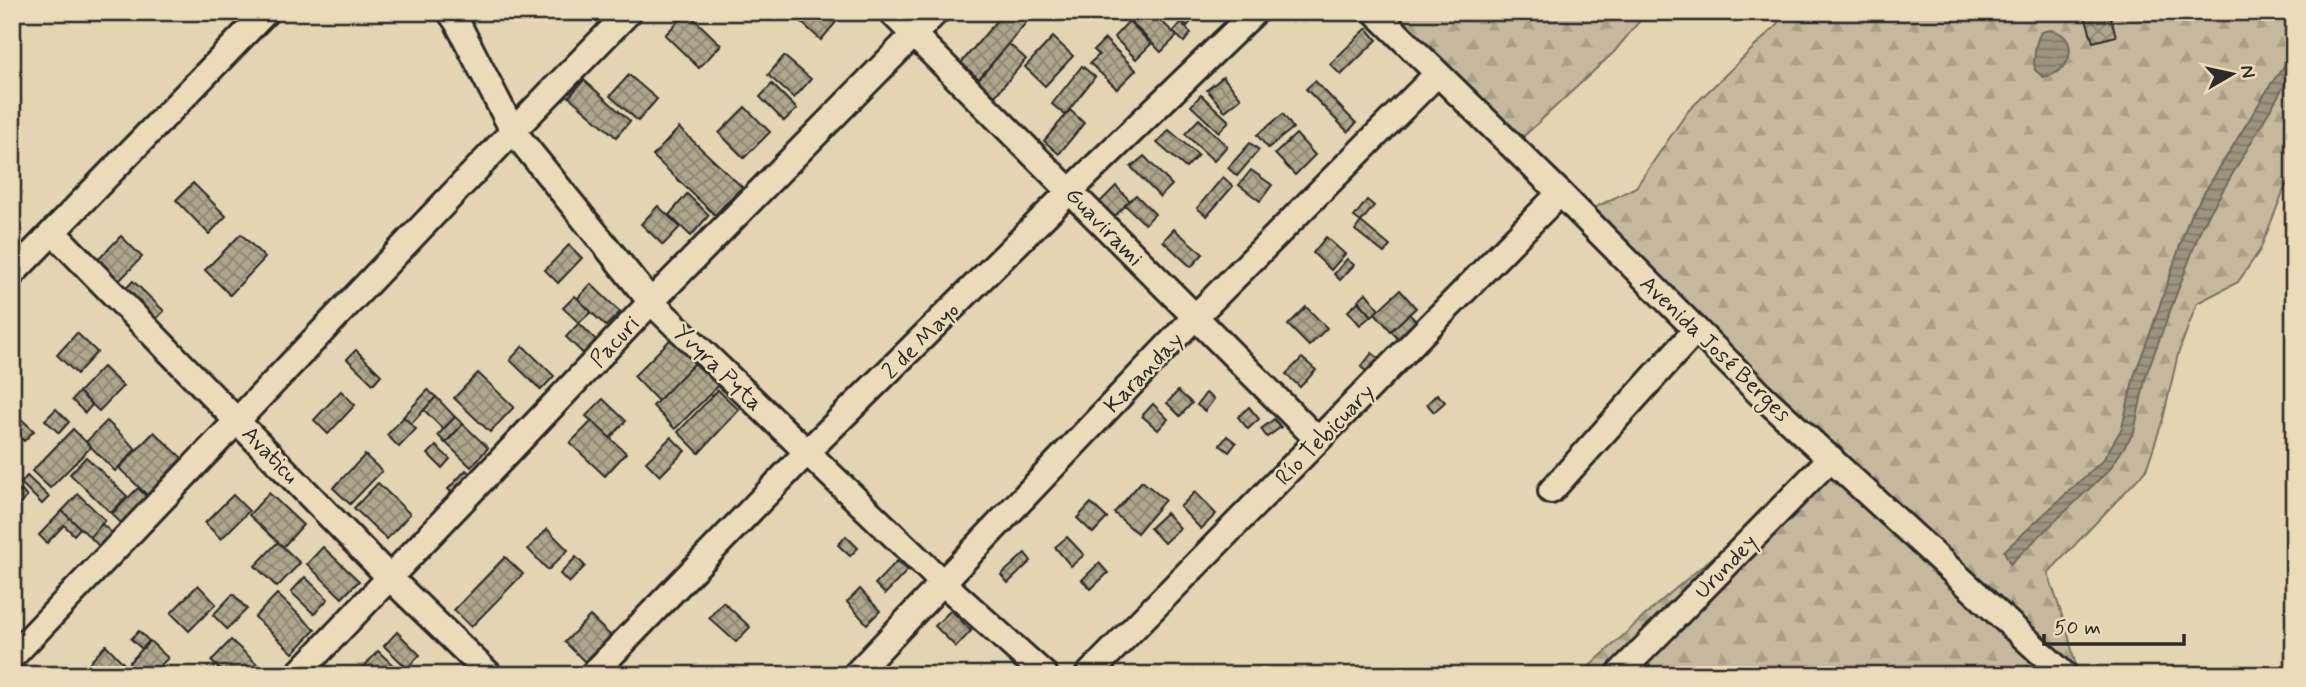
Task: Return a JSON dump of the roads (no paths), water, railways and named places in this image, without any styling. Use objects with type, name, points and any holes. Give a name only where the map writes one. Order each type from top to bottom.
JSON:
[{"type":"street","points":[[12,274],[266,12]]},
{"type":"street","name":"Yvyra Pyta","points":[[450,12],[513,131],[651,302],[943,582],[1045,675]]},
{"type":"street","points":[[12,657],[629,12]]},
{"type":"street","name":"Guavirami","points":[[891,12],[1318,440]]},
{"type":"street","name":"Pacuri","points":[[297,675],[651,302],[936,12]]},
{"type":"street","name":"2 de Mayo","points":[[593,675],[807,452],[1255,12]]},
{"type":"street","name":"Avenida José Berges","points":[[1374,12],[1560,193],[1760,394],[2065,675]]},
{"type":"street","name":"Karanday","points":[[855,675],[1195,318],[1437,74]]},
{"type":"street","name":"Río Tebicuary","points":[[1088,675],[1560,193]]},
{"type":"street","name":"Avaticu","points":[[53,232],[390,578],[491,675]]},
{"type":"street","points":[[1551,491],[1696,330]]},
{"type":"street","name":"Urundey","points":[[1618,675],[1831,458]]}]
